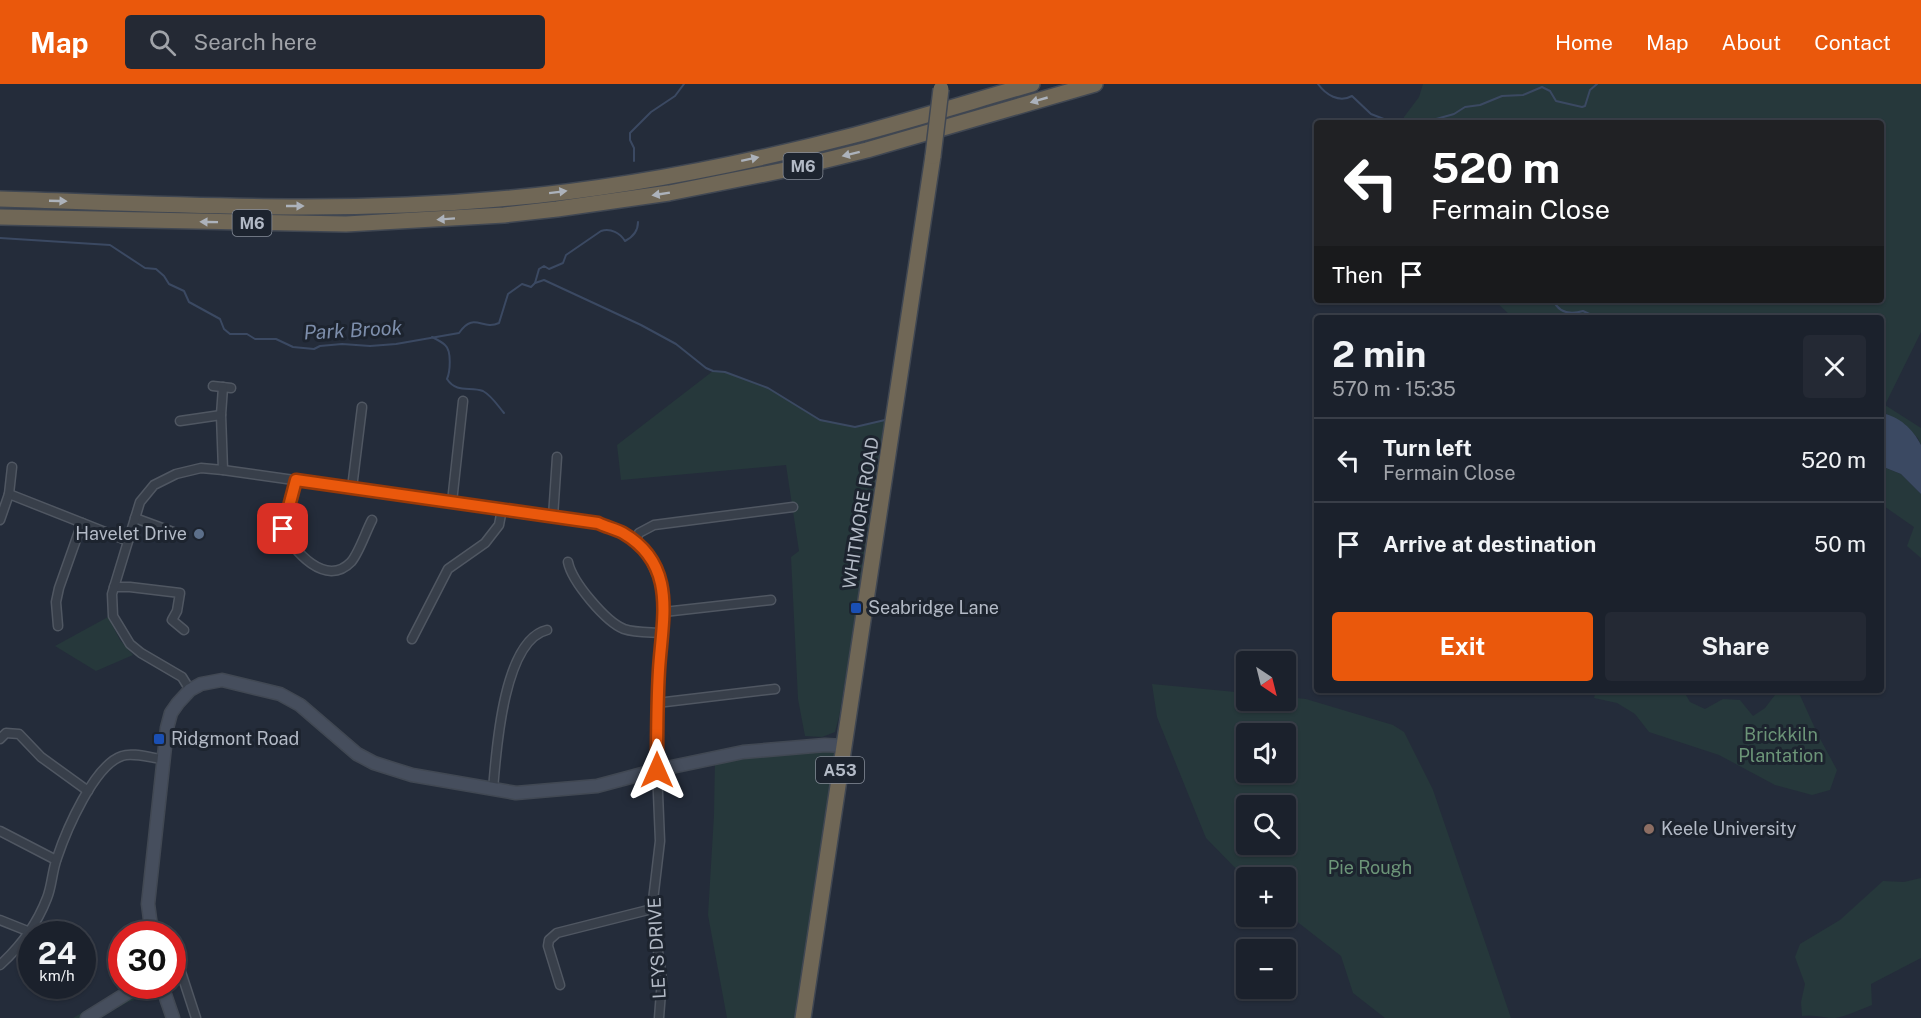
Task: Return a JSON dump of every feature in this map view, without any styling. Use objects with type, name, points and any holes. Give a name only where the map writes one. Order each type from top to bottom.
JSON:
[{"type":"highway","name":"M6","points":[[0,199],[240,206],[351,206],[500,199],[663,177],[784,152],[896,124],[1032,84]]},
{"type":"highway","name":"M6","points":[[0,217],[346,224],[504,215],[557,209],[669,193],[790,169],[867,150],[1095,84]]},
{"type":"highway","name":"WHITMORE ROAD","points":[[803,1018],[942,87]]},
{"type":"street","points":[[222,387],[223,470]]},
{"type":"street","points":[[452,502],[463,401]]},
{"type":"street","points":[[352,488],[362,407]]},
{"type":"street","points":[[180,421],[221,415]]},
{"type":"street","points":[[553,517],[557,457]]},
{"type":"street","points":[[0,520],[9,494],[12,467]]},
{"type":"street","points":[[190,690],[182,677],[130,644],[113,616],[114,587],[140,502],[154,485],[176,474],[201,468],[223,470],[598,523],[622,533],[635,542],[639,533],[654,525],[793,507]]},
{"type":"street","points":[[296,480],[283,529],[296,550],[312,564],[328,571],[342,568],[352,561],[372,520]]},
{"type":"street","points":[[9,494],[128,541]]},
{"type":"street","points":[[411,639],[448,569],[485,543],[499,525],[502,510]]},
{"type":"street","points":[[135,518],[173,532]]},
{"type":"street","points":[[58,626],[56,602],[59,588],[82,523]]},
{"type":"street","name":"LEYS DRIVE","points":[[635,542],[648,555],[657,572],[662,586],[664,612],[657,703],[660,841],[652,909],[662,979],[659,1018]]},
{"type":"street","points":[[568,562],[570,573],[578,585],[596,606],[622,628],[662,633]]},
{"type":"street","points":[[114,587],[180,593],[177,612],[172,620],[184,630]]},
{"type":"street","points":[[664,612],[771,600]]},
{"type":"street","points":[[493,790],[500,725],[518,656],[527,643],[547,630]]},
{"type":"street","points":[[150,921],[148,904],[167,728],[171,713],[178,703],[190,690],[201,684],[222,680],[280,694],[300,705],[357,754],[375,763],[411,775],[516,793],[597,786],[657,770],[743,752],[825,745],[844,746]]},
{"type":"street","points":[[657,703],[775,689]]},
{"type":"street","points":[[0,739],[6,733],[19,734],[41,757],[88,791]]},
{"type":"street","points":[[36,921],[48,896],[56,860],[71,822],[88,791],[109,762],[124,754],[162,759]]},
{"type":"street","points":[[0,831],[56,860]]},
{"type":"street","points":[[560,985],[548,945],[549,940],[557,933],[652,909]]},
{"type":"street","points":[[0,920],[18,927]]},
{"type":"street","points":[[0,965],[18,945]]},
{"type":"street","points":[[186,987],[196,1018]]},
{"type":"street","points":[[87,1018],[118,999]]},
{"type":"street","points":[[166,999],[173,1018]]},
{"type":"green space","points":[[1423,84],[1921,84],[1921,332],[1885,405],[1921,428],[1921,445],[1918,438],[1884,414],[1884,315],[1510,315],[1497,303],[1884,303],[1884,120],[1404,120],[1419,97]]},
{"type":"green space","points":[[713,371],[725,372],[768,388],[820,420],[855,427],[885,420],[870,530],[839,717],[835,732],[822,737],[805,736],[798,699],[791,557],[799,551],[786,465],[621,480],[617,445]]},
{"type":"green space","points":[[1884,467],[1901,474],[1921,494],[1921,558],[1907,546],[1914,527],[1884,506]]},
{"type":"green space","points":[[108,617],[120,640],[133,655],[96,671],[55,646]]},
{"type":"green space","name":"Pie Rough","points":[[1152,684],[1236,692],[1236,711],[1296,711],[1296,698],[1393,725],[1404,732],[1433,790],[1511,1018],[1385,1018],[1353,993],[1341,956],[1296,921],[1296,867],[1236,869],[1206,838],[1157,717]]},
{"type":"green space","name":"Brickkiln Plantation","points":[[1595,693],[1685,693],[1690,702],[1705,709],[1723,699],[1740,700],[1753,716],[1765,708],[1776,693],[1799,693],[1837,770],[1830,790],[1812,795],[1775,785],[1719,755],[1649,732],[1635,714],[1617,703],[1594,698]]},
{"type":"green space","points":[[844,746],[803,1018],[727,1018],[708,915],[715,758]]},
{"type":"green space","points":[[1921,878],[1921,958],[1871,984],[1872,1005],[1835,1018],[1802,1016],[1801,1002],[1805,984],[1795,957],[1800,944],[1840,920],[1883,881],[1904,882]]},
{"type":"green space","points":[[108,997],[138,999],[100,1018],[73,1018]]},
{"type":"water","points":[[1884,414],[1905,424],[1921,445],[1921,494],[1901,474],[1884,467]]},
{"type":"waterway","name":"Park Brook","points":[[634,161],[634,148],[630,140],[630,133],[651,112],[675,96],[684,84]]},
{"type":"waterway","name":"Park Brook","points":[[1318,84],[1333,97],[1342,99],[1352,96],[1371,114],[1386,120]]},
{"type":"waterway","points":[[1433,120],[1454,114],[1465,107],[1480,105],[1502,96],[1523,95],[1542,87],[1550,91],[1556,101],[1582,107],[1585,106],[1590,90],[1597,84]]},
{"type":"waterway","name":"Park Brook","points":[[0,238],[110,245],[145,268],[156,269],[169,284],[184,291],[189,302],[220,319],[224,329],[230,334],[247,334],[255,339],[276,339],[293,347],[314,349],[320,346],[342,344],[370,346],[396,344],[459,333],[469,323],[488,325],[499,323],[508,294],[522,284],[531,287],[535,283],[539,269],[544,266],[549,269],[563,263],[566,255],[601,231],[615,232],[625,241],[635,233],[638,222]]},
{"type":"waterway","points":[[535,283],[544,280],[641,325],[676,344],[706,368],[725,372],[768,388],[820,420],[855,427],[885,420]]},
{"type":"waterway","name":"Park Brook","points":[[1554,303],[1565,312],[1583,311],[1592,315]]},
{"type":"waterway","points":[[432,337],[442,343],[449,352],[447,379],[451,384],[459,388],[483,391],[504,413]]},
{"type":"place","name":"Havelet Drive","points":[[199,534]]},
{"type":"place","name":"Seabridge Lane","points":[[856,608]]},
{"type":"place","name":"Ridgmont Road","points":[[159,739]]},
{"type":"place","name":"Keele University","points":[[1649,829]]},
{"type":"route","points":[[283,529],[296,480],[598,523],[622,533],[648,555],[662,586],[665,608],[657,690],[657,770]]}]
